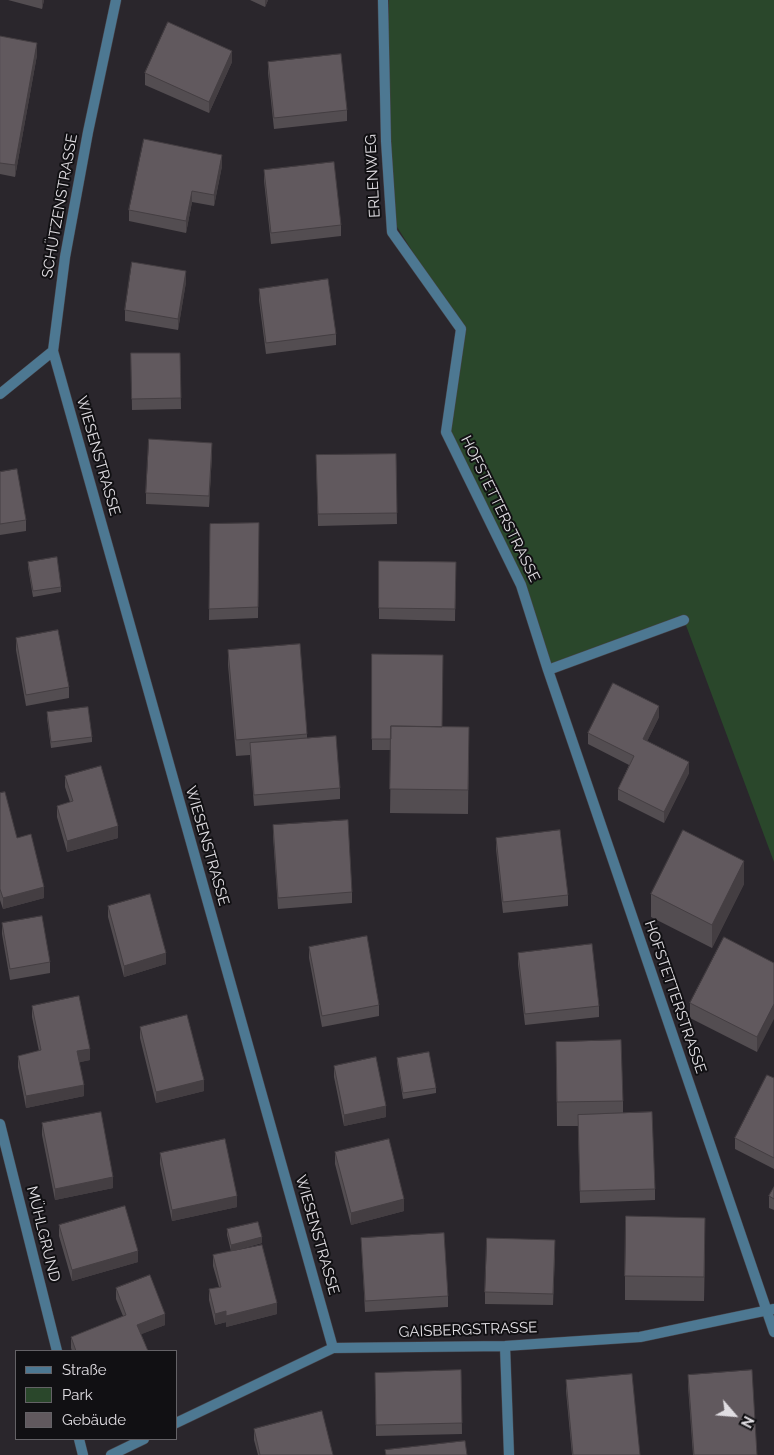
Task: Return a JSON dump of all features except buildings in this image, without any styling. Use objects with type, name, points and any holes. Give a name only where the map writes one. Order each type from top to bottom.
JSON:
[{"type":"street","name":"SCHÜTZENSTRASSE","points":[[53,351],[70,228],[116,0]]},
{"type":"street","name":"ERLENWEG","points":[[383,0],[386,141],[392,232],[461,329]]},
{"type":"street","name":"HOFSTETTERSTRASSE","points":[[461,329],[446,432],[521,585],[548,670],[770,1310],[774,1332]]},
{"type":"street","points":[[0,394],[53,351]]},
{"type":"street","name":"WIESENSTRASSE","points":[[53,351],[333,1348]]},
{"type":"street","points":[[548,670],[684,620]]},
{"type":"street","name":"MÜHLGRUND","points":[[0,1124],[57,1350]]},
{"type":"street","name":"GAISBERGSTRASSE","points":[[178,1422],[333,1348],[505,1346],[640,1337],[770,1310]]},
{"type":"street","points":[[505,1346],[509,1455]]},
{"type":"street","points":[[79,1440],[83,1455]]},
{"type":"street","points":[[111,1455],[142,1440]]},
{"type":"green space","points":[[389,0],[774,0],[774,862],[684,620],[548,670],[521,585],[446,432],[461,329],[389,214]]}]
